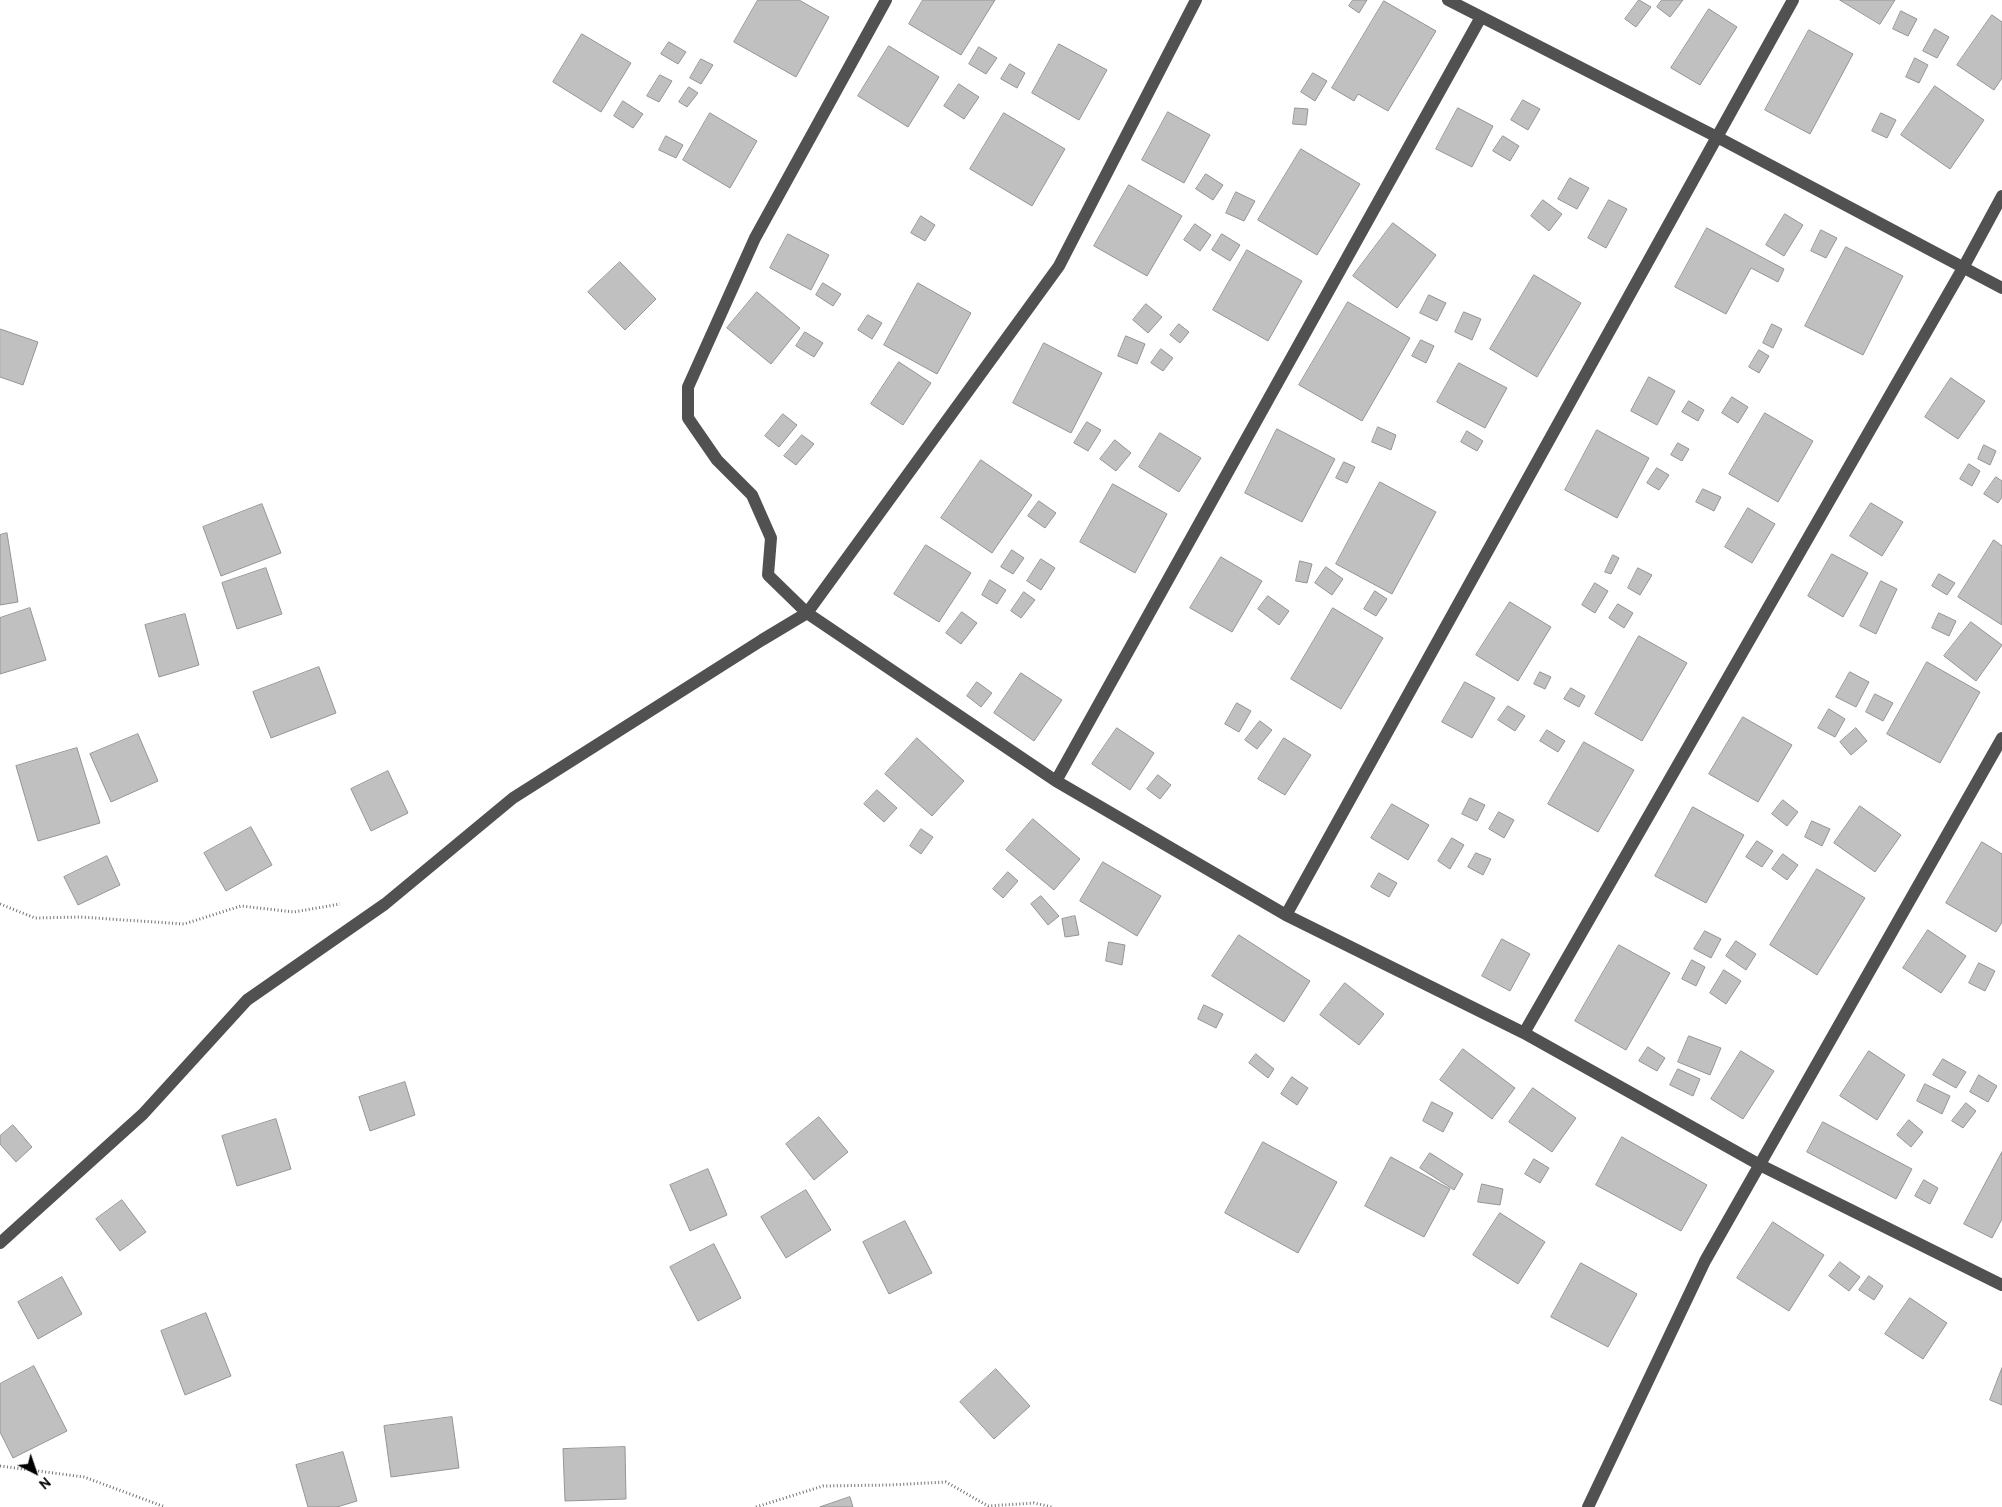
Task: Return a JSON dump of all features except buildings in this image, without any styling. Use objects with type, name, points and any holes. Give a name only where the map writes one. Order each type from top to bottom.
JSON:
[{"type":"street","points":[[886,0],[755,238],[688,387],[688,418],[717,460],[752,495],[771,538],[768,575],[807,613],[1056,781],[1286,915],[1524,1033],[1760,1166],[2002,1285]]},
{"type":"street","points":[[0,1243],[143,1114],[247,1000],[385,904],[513,798],[807,613],[1059,266],[1196,0]]},
{"type":"street","points":[[1448,0],[1717,137],[2002,288]]},
{"type":"street","points":[[1286,915],[1793,0]]},
{"type":"street","points":[[1056,781],[1481,17]]},
{"type":"street","points":[[1524,1033],[1963,268],[2002,196]]},
{"type":"street","points":[[1588,1507],[1705,1261],[2002,738]]},
{"type":"path","points":[[0,904],[35,918],[80,917],[184,924],[241,906],[294,912],[343,904]]},
{"type":"path","points":[[0,1466],[84,1476],[165,1507]]},
{"type":"path","points":[[756,1507],[823,1486],[889,1486],[946,1482],[988,1506],[1034,1503],[1052,1507]]}]
